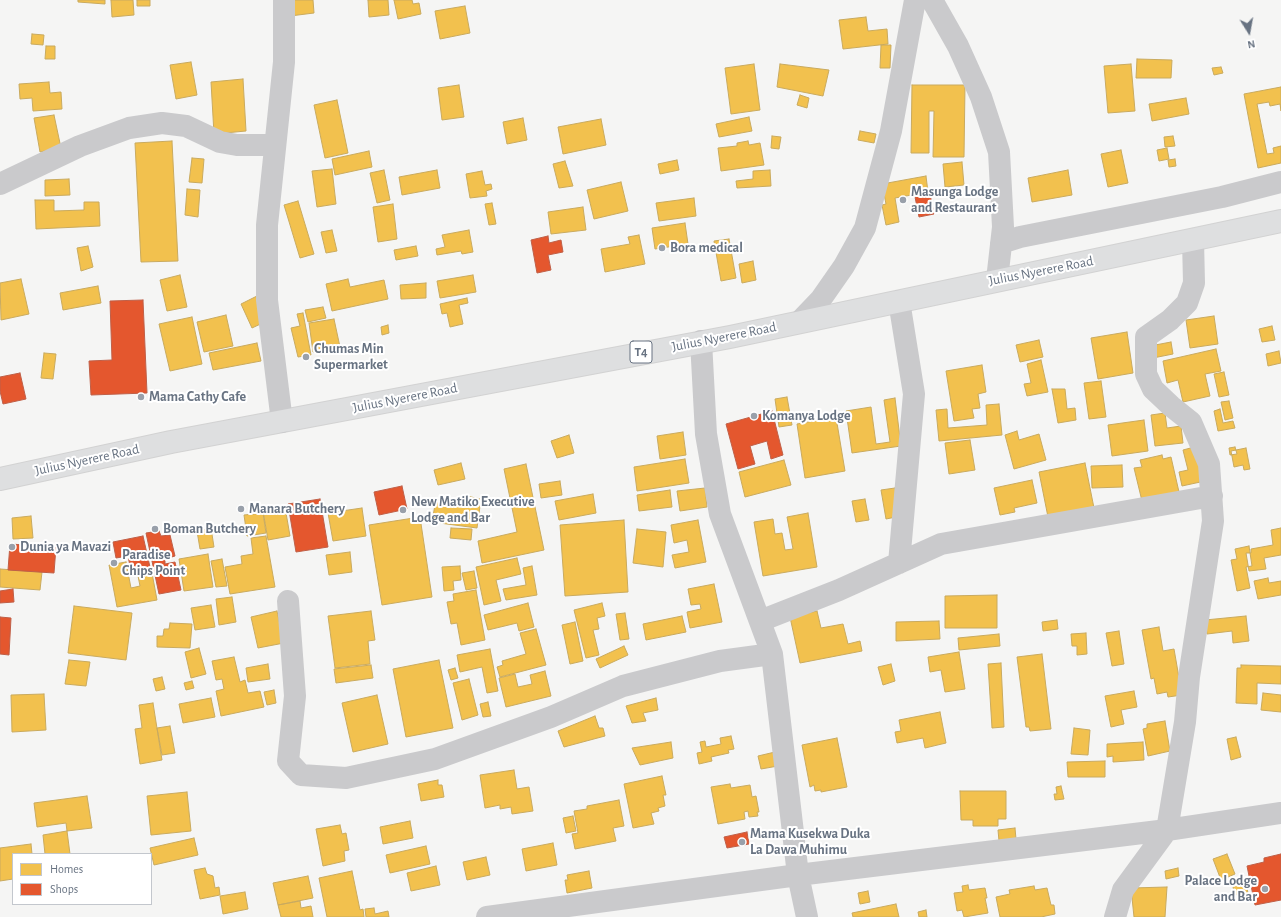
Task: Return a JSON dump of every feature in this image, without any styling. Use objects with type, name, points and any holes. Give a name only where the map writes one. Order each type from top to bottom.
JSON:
[{"type":"highway","name":"Julius Nyerere Road","points":[[0,479],[172,442],[799,322],[1281,221]]},
{"type":"street","points":[[282,422],[267,300],[266,225],[284,62],[284,0]]},
{"type":"street","points":[[799,322],[821,299],[865,228],[892,131],[915,0]]},
{"type":"street","points":[[932,0],[958,46],[981,97],[999,152],[1003,227],[997,280]]},
{"type":"street","points":[[0,184],[80,146],[129,128],[162,123],[186,126],[220,142],[231,144],[275,145]]},
{"type":"street","points":[[1001,243],[1020,237],[1222,197],[1281,182]]},
{"type":"street","points":[[1115,917],[1123,890],[1166,830],[1185,722],[1189,677],[1213,521],[1209,464],[1191,422],[1170,406],[1153,389],[1146,374],[1146,337],[1170,320],[1187,303],[1194,283],[1193,240]]},
{"type":"street","points":[[898,301],[914,394],[899,563]]},
{"type":"street","points":[[701,341],[706,434],[720,514],[772,654],[798,875],[807,917]]},
{"type":"street","points":[[760,621],[839,590],[941,544],[1212,496]]},
{"type":"street","points":[[288,601],[295,696],[288,761],[301,775],[346,778],[435,759],[550,717],[623,686],[720,661],[772,654]]},
{"type":"street","points":[[487,917],[798,875],[1166,830],[1281,813]]},
{"type":"building: Homes","points":[[78,0],[105,0],[105,4],[78,2]]},
{"type":"building: Homes","points":[[111,0],[133,0],[134,15],[112,17]]},
{"type":"building: Homes","points":[[137,0],[150,0],[150,6],[137,6]]},
{"type":"building: Homes","points":[[289,0],[313,0],[314,13],[290,16]]},
{"type":"building: Homes","points":[[368,0],[388,0],[389,15],[369,17]]},
{"type":"building: Homes","points":[[394,0],[412,0],[413,4],[419,3],[421,14],[398,19]]},
{"type":"building: Homes","points":[[465,6],[470,33],[440,39],[435,11]]},
{"type":"building: Homes","points":[[866,17],[868,31],[887,29],[888,44],[843,49],[839,20]]},
{"type":"building: Homes","points":[[32,34],[44,35],[43,45],[31,44]]},
{"type":"building: Homes","points":[[881,45],[891,45],[890,68],[880,68]]},
{"type":"building: Homes","points":[[46,46],[55,46],[55,59],[45,59]]},
{"type":"building: Homes","points":[[1137,59],[1172,60],[1171,78],[1136,78]]},
{"type":"building: Homes","points":[[191,62],[197,95],[176,99],[170,65]]},
{"type":"building: Homes","points":[[754,64],[760,110],[731,114],[725,68]]},
{"type":"building: Homes","points":[[780,64],[829,70],[823,96],[777,87]]},
{"type":"building: Homes","points":[[1131,64],[1135,111],[1108,113],[1104,66]]},
{"type":"building: Homes","points":[[1221,67],[1223,73],[1214,75],[1212,68]]},
{"type":"building: Homes","points":[[243,79],[246,131],[214,134],[211,82]]},
{"type":"building: Homes","points":[[49,82],[50,93],[61,92],[62,109],[33,111],[32,98],[20,99],[19,84]]},
{"type":"building: Homes","points":[[459,85],[464,117],[442,120],[438,88]]},
{"type":"building: Homes","points":[[912,85],[965,85],[964,157],[933,157],[934,111],[929,111],[929,153],[911,153]]},
{"type":"building: Homes","points":[[1281,87],[1281,111],[1280,104],[1270,106],[1269,102],[1257,104],[1267,154],[1274,153],[1273,148],[1281,146],[1281,163],[1258,168],[1244,94]]},
{"type":"building: Homes","points":[[800,95],[809,98],[807,108],[797,105]]},
{"type":"building: Homes","points":[[1186,98],[1189,114],[1152,121],[1149,104]]},
{"type":"building: Homes","points":[[337,100],[348,153],[325,158],[314,105]]},
{"type":"building: Homes","points":[[54,115],[61,148],[40,152],[34,118]]},
{"type":"building: Homes","points":[[749,117],[752,131],[719,137],[716,124]]},
{"type":"building: Homes","points":[[523,118],[527,140],[507,144],[503,122]]},
{"type":"building: Homes","points":[[601,119],[606,145],[563,154],[558,127]]},
{"type":"building: Homes","points":[[860,131],[876,134],[874,143],[858,140]]},
{"type":"building: Homes","points":[[772,136],[781,137],[779,149],[771,148]]},
{"type":"building: Homes","points":[[1173,136],[1175,146],[1165,147],[1164,137]]},
{"type":"building: Homes","points":[[172,141],[178,261],[141,262],[135,143]]},
{"type":"building: Homes","points":[[748,141],[749,145],[760,143],[764,165],[721,171],[718,148],[737,146],[737,143]]},
{"type":"building: Homes","points":[[1167,148],[1169,159],[1159,161],[1157,150]]},
{"type":"building: Homes","points":[[1121,150],[1128,183],[1108,187],[1101,154]]},
{"type":"building: Homes","points":[[369,151],[372,167],[335,175],[332,159]]},
{"type":"building: Homes","points":[[192,158],[204,159],[202,183],[189,182]]},
{"type":"building: Homes","points":[[1175,159],[1176,166],[1169,167],[1168,160]]},
{"type":"building: Homes","points":[[677,160],[679,170],[660,174],[658,164]]},
{"type":"building: Homes","points":[[565,161],[573,186],[559,188],[553,164]]},
{"type":"building: Homes","points":[[962,162],[964,185],[945,187],[943,164]]},
{"type":"building: Homes","points":[[332,169],[336,204],[317,207],[312,171]]},
{"type":"building: Homes","points":[[384,170],[390,200],[377,203],[370,173]]},
{"type":"building: Homes","points":[[437,170],[440,188],[402,195],[399,177]]},
{"type":"building: Homes","points":[[770,170],[771,186],[737,188],[736,181],[753,179],[753,171]]},
{"type":"building: Homes","points":[[1068,170],[1072,195],[1032,202],[1028,178]]},
{"type":"building: Homes","points":[[482,171],[485,185],[491,184],[492,189],[486,191],[487,196],[470,198],[466,174]]},
{"type":"building: Homes","points":[[926,176],[928,192],[895,198],[899,222],[886,225],[882,205],[886,204],[882,184]]},
{"type":"building: Homes","points":[[69,179],[70,195],[45,196],[45,180]]},
{"type":"building: Homes","points":[[621,182],[628,211],[594,219],[587,190]]},
{"type":"building: Homes","points":[[187,189],[200,190],[198,217],[185,215]]},
{"type":"building: Homes","points":[[694,198],[696,216],[659,221],[656,203]]},
{"type":"building: Homes","points":[[35,200],[54,200],[54,211],[84,210],[84,202],[99,202],[100,226],[36,229]]},
{"type":"building: Homes","points":[[298,201],[314,254],[300,258],[284,205]]},
{"type":"building: Homes","points":[[492,203],[496,224],[489,225],[485,204]]},
{"type":"building: Homes","points":[[393,204],[397,239],[378,242],[373,207]]},
{"type":"building: Homes","points":[[583,207],[586,230],[551,234],[548,212]]},
{"type":"building: Homes","points":[[685,223],[688,244],[655,249],[652,228]]},
{"type":"building: Homes","points":[[332,230],[337,251],[326,253],[321,232]]},
{"type":"building: Homes","points":[[469,230],[473,252],[462,254],[461,251],[437,255],[436,249],[445,247],[442,235]]},
{"type":"building: Homes","points":[[639,235],[645,264],[605,272],[601,249],[630,244],[628,237]]},
{"type":"building: Homes","points":[[729,239],[736,278],[721,281],[714,241]]},
{"type":"building: Homes","points":[[88,246],[93,267],[81,271],[77,248]]},
{"type":"building: Homes","points":[[416,246],[418,256],[396,260],[394,250]]},
{"type":"building: Homes","points":[[753,261],[756,280],[742,283],[739,264]]},
{"type":"building: Homes","points":[[180,275],[187,307],[167,311],[160,280]]},
{"type":"building: Homes","points":[[473,275],[476,292],[440,298],[437,281]]},
{"type":"building: Homes","points":[[21,279],[29,314],[1,320],[0,283]]},
{"type":"building: Homes","points":[[348,279],[350,287],[384,280],[388,299],[332,311],[326,284]]},
{"type":"building: Homes","points":[[426,283],[426,298],[401,299],[400,285]]},
{"type":"building: Homes","points":[[98,286],[101,303],[63,310],[60,293]]},
{"type":"building: Homes","points":[[257,296],[269,320],[252,328],[241,304]]},
{"type":"building: Homes","points":[[467,298],[468,303],[459,305],[463,324],[450,327],[447,313],[442,314],[440,304]]},
{"type":"building: Homes","points":[[323,307],[326,318],[308,322],[305,310]]},
{"type":"building: Homes","points":[[303,313],[311,355],[298,357],[291,328],[300,326],[297,314]]},
{"type":"building: Homes","points":[[226,315],[233,346],[204,352],[197,322]]},
{"type":"building: Homes","points":[[1214,316],[1218,344],[1190,348],[1186,320]]},
{"type":"building: Homes","points":[[192,317],[202,364],[170,371],[159,324]]},
{"type":"building: Homes","points":[[334,319],[340,347],[313,352],[309,323]]},
{"type":"building: Homes","points":[[388,325],[389,333],[382,335],[381,327]]},
{"type":"building: Homes","points":[[1272,326],[1275,340],[1262,342],[1259,329]]},
{"type":"building: Homes","points":[[1127,332],[1133,373],[1098,379],[1091,338]]},
{"type":"building: Homes","points":[[1039,340],[1043,357],[1020,362],[1016,345]]},
{"type":"building: Homes","points":[[1171,342],[1173,354],[1153,358],[1150,346]]},
{"type":"building: Homes","points":[[257,343],[261,361],[213,370],[209,353]]},
{"type":"building: Homes","points":[[1216,349],[1221,371],[1205,374],[1210,396],[1183,402],[1178,380],[1167,383],[1163,361]]},
{"type":"building: Homes","points":[[1279,351],[1281,363],[1268,366],[1266,354]]},
{"type":"building: Homes","points":[[44,353],[56,354],[53,379],[41,378]]},
{"type":"building: Homes","points":[[1041,360],[1048,392],[1027,396],[1024,384],[1031,383],[1027,364]]},
{"type":"building: Homes","points":[[982,365],[986,392],[978,394],[980,408],[972,409],[974,418],[954,421],[946,371]]},
{"type":"building: Homes","points":[[1224,372],[1229,395],[1219,397],[1214,374]]},
{"type":"building: Homes","points":[[1101,381],[1106,417],[1089,419],[1084,383]]},
{"type":"building: Homes","points":[[1052,389],[1065,389],[1067,409],[1075,408],[1076,420],[1058,423]]},
{"type":"building: Homes","points":[[787,397],[792,425],[779,427],[775,399]]},
{"type":"building: Homes","points":[[895,398],[901,446],[852,453],[846,411],[871,407],[876,444],[890,442],[884,400]]},
{"type":"building: Homes","points":[[1229,401],[1233,418],[1225,420],[1221,402]]},
{"type":"building: Homes","points":[[999,404],[1002,435],[939,441],[936,410],[947,409],[948,428],[987,425],[986,405]]},
{"type":"building: Homes","points":[[1220,409],[1223,423],[1233,421],[1235,428],[1218,431],[1214,411]]},
{"type":"building: Homes","points":[[1165,413],[1167,428],[1181,426],[1183,443],[1155,446],[1151,415]]},
{"type":"building: Homes","points":[[836,417],[845,471],[805,478],[797,424]]},
{"type":"building: Homes","points":[[1144,420],[1148,451],[1112,456],[1108,425]]},
{"type":"building: Homes","points":[[1017,431],[1019,440],[1039,434],[1046,460],[1014,469],[1005,435]]},
{"type":"building: Homes","points":[[683,432],[686,455],[660,459],[657,436]]},
{"type":"building: Homes","points":[[569,435],[574,453],[557,458],[551,441]]},
{"type":"building: Homes","points":[[970,440],[975,470],[949,474],[945,443]]},
{"type":"building: Homes","points":[[1198,446],[1205,481],[1182,486],[1179,472],[1188,470],[1183,450]]},
{"type":"building: Homes","points":[[1235,447],[1237,454],[1230,455],[1229,448]]},
{"type":"building: Homes","points":[[1246,448],[1250,469],[1244,470],[1243,465],[1234,467],[1231,451]]},
{"type":"building: Homes","points":[[1162,455],[1163,459],[1171,457],[1179,492],[1142,501],[1134,468],[1142,467],[1140,460]]},
{"type":"building: Homes","points":[[685,459],[689,483],[637,491],[634,467]]},
{"type":"building: Homes","points":[[784,460],[791,485],[745,497],[739,472]]},
{"type":"building: Homes","points":[[461,463],[465,479],[438,485],[434,470]]},
{"type":"building: Homes","points":[[1085,463],[1094,508],[1048,517],[1039,472]]},
{"type":"building: Homes","points":[[526,464],[544,550],[482,563],[478,541],[517,532],[504,469]]},
{"type":"building: Homes","points":[[1122,465],[1123,487],[1092,488],[1091,466]]},
{"type":"building: Homes","points":[[1032,480],[1037,503],[1014,508],[1015,512],[1000,515],[994,488]]},
{"type":"building: Homes","points":[[560,481],[562,495],[541,498],[539,484]]},
{"type":"building: Homes","points":[[705,488],[707,507],[680,511],[677,491]]},
{"type":"building: Homes","points":[[895,488],[901,516],[886,519],[881,490]]},
{"type":"building: Homes","points":[[670,490],[672,507],[639,511],[637,495]]},
{"type":"building: Homes","points":[[593,494],[596,513],[559,520],[555,501]]},
{"type":"building: Homes","points":[[466,496],[481,499],[477,528],[432,522],[436,499],[465,503]]},
{"type":"building: Homes","points":[[865,499],[869,520],[856,522],[852,501]]},
{"type":"building: Homes","points":[[285,507],[290,536],[268,540],[263,511]]},
{"type":"building: Homes","points":[[362,508],[366,536],[333,541],[328,513]]},
{"type":"building: Homes","points":[[263,513],[266,533],[247,536],[244,515]]},
{"type":"building: Homes","points":[[808,513],[817,567],[763,576],[754,522],[773,519],[775,534],[782,533],[785,550],[793,549],[787,517]]},
{"type":"building: Homes","points":[[31,516],[33,538],[13,539],[12,518]]},
{"type":"building: Homes","points":[[420,517],[432,597],[382,605],[369,525]]},
{"type":"building: Homes","points":[[624,520],[628,592],[565,596],[560,525]]},
{"type":"building: Homes","points":[[698,520],[706,562],[675,568],[672,555],[689,552],[687,540],[674,543],[671,525]]},
{"type":"building: Homes","points":[[211,528],[214,547],[200,549],[197,531]]},
{"type":"building: Homes","points":[[451,528],[472,529],[471,540],[450,538]]},
{"type":"building: Homes","points":[[1281,528],[1281,555],[1264,558],[1266,569],[1249,571],[1246,553],[1251,553],[1251,549],[1273,545],[1271,530]]},
{"type":"building: Homes","points":[[637,529],[666,532],[663,567],[633,563]]},
{"type":"building: Homes","points":[[266,536],[275,587],[230,594],[225,567],[242,564],[241,556],[253,554],[251,538]]},
{"type":"building: Homes","points":[[1249,546],[1252,566],[1246,567],[1250,588],[1237,591],[1231,560],[1237,559],[1235,549]]},
{"type":"building: Homes","points":[[350,552],[352,572],[329,575],[326,555]]},
{"type":"building: Homes","points":[[208,554],[213,587],[184,591],[179,559]]},
{"type":"building: Homes","points":[[517,558],[521,574],[496,580],[501,601],[484,605],[476,567]]},
{"type":"building: Homes","points":[[222,559],[227,586],[216,587],[211,561]]},
{"type":"building: Homes","points":[[126,562],[131,588],[140,586],[138,576],[152,573],[157,600],[117,607],[109,565]]},
{"type":"building: Homes","points":[[460,566],[461,580],[453,581],[454,590],[444,591],[442,567]]},
{"type":"building: Homes","points":[[532,566],[537,595],[506,600],[503,589],[526,585],[523,568]]},
{"type":"building: Homes","points":[[0,569],[42,572],[40,590],[0,587]]},
{"type":"building: Homes","points":[[474,571],[477,588],[466,590],[462,573]]},
{"type":"building: Homes","points":[[1268,578],[1269,583],[1281,581],[1281,595],[1258,599],[1254,581]]},
{"type":"building: Homes","points":[[714,584],[722,622],[690,628],[687,612],[701,609],[700,604],[691,605],[688,589]]},
{"type":"building: Homes","points":[[476,590],[485,640],[461,645],[457,623],[451,624],[447,602],[454,601],[453,594]]},
{"type":"building: Homes","points":[[997,595],[997,628],[945,628],[945,596]]},
{"type":"building: Homes","points":[[232,597],[236,622],[219,625],[216,599]]},
{"type":"building: Homes","points":[[528,603],[534,627],[519,631],[517,623],[488,630],[484,615]]},
{"type":"building: Homes","points":[[602,603],[605,616],[597,618],[599,629],[593,630],[599,655],[586,658],[574,610]]},
{"type":"building: Homes","points":[[211,605],[215,627],[195,630],[191,608]]},
{"type":"building: Homes","points":[[74,606],[132,613],[126,660],[68,653]]},
{"type":"building: Homes","points":[[277,611],[284,643],[258,648],[251,617]]},
{"type":"building: Homes","points":[[371,611],[375,640],[368,641],[370,664],[335,668],[328,616]]},
{"type":"building: Homes","points":[[817,611],[821,628],[843,624],[848,644],[860,641],[862,651],[800,663],[790,617]]},
{"type":"building: Homes","points":[[625,613],[629,639],[620,640],[616,614]]},
{"type":"building: Homes","points":[[682,616],[686,632],[646,640],[643,624]]},
{"type":"building: Homes","points":[[1246,616],[1249,641],[1233,643],[1232,631],[1207,634],[1205,620]]},
{"type":"building: Homes","points":[[1057,620],[1058,629],[1043,631],[1042,622]]},
{"type":"building: Homes","points":[[939,621],[940,639],[896,641],[896,622]]},
{"type":"building: Homes","points":[[575,622],[583,661],[570,664],[562,625]]},
{"type":"building: Homes","points":[[170,623],[192,624],[190,648],[157,647],[157,636],[163,636],[164,629],[169,629]]},
{"type":"building: Homes","points":[[1159,627],[1163,651],[1174,649],[1182,695],[1168,697],[1167,692],[1157,694],[1154,678],[1151,679],[1142,630]]},
{"type":"building: Homes","points":[[536,629],[546,665],[500,677],[497,667],[503,665],[502,661],[526,654],[520,633]]},
{"type":"building: Homes","points":[[1119,631],[1124,664],[1112,666],[1106,633]]},
{"type":"building: Homes","points":[[1086,633],[1087,654],[1077,655],[1077,646],[1072,646],[1071,634]]},
{"type":"building: Homes","points":[[999,634],[1000,646],[959,650],[958,638]]},
{"type":"building: Homes","points":[[624,646],[628,655],[600,668],[596,659]]},
{"type":"building: Homes","points":[[199,648],[206,674],[191,678],[185,652]]},
{"type":"building: Homes","points":[[490,649],[498,691],[487,693],[482,667],[460,672],[457,655]]},
{"type":"building: Homes","points":[[959,652],[965,689],[945,692],[941,670],[930,672],[928,657]]},
{"type":"building: Homes","points":[[1042,654],[1051,729],[1030,731],[1029,727],[1026,727],[1017,657]]},
{"type":"building: Homes","points":[[234,657],[240,682],[245,680],[248,693],[260,691],[264,707],[221,716],[216,691],[224,689],[222,679],[216,680],[212,661]]},
{"type":"building: Homes","points":[[69,660],[90,662],[86,686],[65,684]]},
{"type":"building: Homes","points":[[439,660],[453,728],[406,737],[393,669]]},
{"type":"building: Homes","points":[[1001,663],[1004,727],[992,728],[988,664]]},
{"type":"building: Homes","points":[[268,664],[270,679],[248,682],[246,668]]},
{"type":"building: Homes","points":[[891,664],[895,681],[883,685],[878,667]]},
{"type":"building: Homes","points":[[371,665],[373,678],[336,683],[334,669]]},
{"type":"building: Homes","points":[[1241,665],[1281,666],[1281,684],[1257,683],[1257,704],[1236,703],[1237,668],[1241,668]]},
{"type":"building: Homes","points":[[455,668],[458,678],[451,680],[448,670]]},
{"type":"building: Homes","points":[[545,671],[551,696],[506,707],[499,678],[515,674],[518,687],[532,684],[530,675]]},
{"type":"building: Homes","points":[[162,677],[165,689],[156,691],[153,679]]},
{"type":"building: Homes","points":[[469,679],[478,715],[462,720],[453,683]]},
{"type":"building: Homes","points":[[192,681],[194,688],[186,690],[184,683]]},
{"type":"building: Homes","points":[[274,690],[276,703],[267,705],[264,692]]},
{"type":"building: Homes","points":[[1134,691],[1137,707],[1121,710],[1124,724],[1111,727],[1105,696]]},
{"type":"building: Homes","points":[[1263,693],[1281,695],[1281,712],[1261,710]]},
{"type":"building: Homes","points":[[44,694],[46,730],[12,732],[11,695]]},
{"type":"building: Homes","points":[[377,695],[388,744],[353,752],[342,703]]},
{"type":"building: Homes","points":[[211,698],[215,717],[183,723],[179,704]]},
{"type":"building: Homes","points":[[656,698],[658,710],[643,713],[646,721],[632,723],[626,706]]},
{"type":"building: Homes","points":[[488,702],[491,716],[483,717],[480,704]]},
{"type":"building: Homes","points":[[153,703],[162,760],[140,764],[135,729],[142,728],[139,705]]},
{"type":"building: Homes","points":[[940,712],[946,743],[925,748],[923,738],[897,743],[895,732],[901,731],[899,720]]},
{"type":"building: Homes","points":[[595,716],[599,728],[603,728],[605,736],[564,747],[558,731]]},
{"type":"building: Homes","points":[[1165,721],[1170,751],[1148,756],[1143,729],[1147,728],[1147,724]]},
{"type":"building: Homes","points":[[170,726],[175,753],[162,755],[157,728]]},
{"type":"building: Homes","points":[[1074,728],[1090,730],[1088,755],[1071,754]]},
{"type":"building: Homes","points":[[731,736],[734,749],[728,750],[729,753],[711,757],[712,761],[699,764],[697,753],[702,752],[700,742],[705,741],[706,747],[721,744],[720,738]]},
{"type":"building: Homes","points":[[1236,737],[1241,757],[1231,760],[1227,739]]},
{"type":"building: Homes","points":[[837,738],[847,787],[821,792],[821,790],[815,791],[814,785],[810,787],[802,745]]},
{"type":"building: Homes","points":[[671,742],[673,758],[640,765],[632,748]]},
{"type":"building: Homes","points":[[1143,742],[1144,760],[1113,762],[1113,756],[1107,757],[1107,744]]},
{"type":"building: Homes","points":[[775,752],[778,766],[761,769],[758,756]]},
{"type":"building: Homes","points":[[1105,761],[1105,777],[1068,777],[1067,762]]},
{"type":"building: Homes","points":[[514,770],[517,789],[529,787],[533,811],[512,814],[511,807],[500,809],[500,805],[485,808],[480,775]]},
{"type":"building: Homes","points":[[662,776],[666,795],[663,795],[665,806],[658,808],[659,811],[651,813],[654,824],[633,828],[624,784]]},
{"type":"building: Homes","points":[[438,780],[438,785],[442,785],[444,797],[421,801],[418,784]]},
{"type":"building: Homes","points":[[730,784],[731,788],[750,785],[752,797],[756,796],[759,812],[757,812],[758,816],[749,817],[748,811],[744,812],[745,819],[718,824],[711,787]]},
{"type":"building: Homes","points":[[1061,786],[1064,799],[1055,800],[1054,794],[1057,794],[1056,787]]},
{"type":"building: Homes","points":[[960,791],[1006,791],[1006,819],[998,819],[998,826],[973,826],[973,820],[961,820]]},
{"type":"building: Homes","points":[[187,792],[191,831],[151,835],[147,796]]},
{"type":"building: Homes","points":[[87,796],[92,828],[67,831],[66,823],[37,827],[34,803]]},
{"type":"building: Homes","points":[[619,800],[624,826],[613,828],[616,841],[575,849],[572,834],[578,833],[574,811],[587,809],[587,806]]},
{"type":"building: Homes","points":[[573,816],[576,831],[566,833],[563,818]]},
{"type":"building: Homes","points":[[410,821],[413,838],[383,844],[380,827]]},
{"type":"building: Homes","points":[[340,825],[342,834],[346,833],[349,850],[344,851],[345,861],[323,866],[316,829]]},
{"type":"building: Homes","points":[[1015,828],[1016,839],[999,841],[998,830]]},
{"type":"building: Homes","points":[[67,831],[70,853],[45,853],[43,835]]},
{"type":"building: Homes","points":[[194,838],[198,855],[154,865],[150,848]]},
{"type":"building: Homes","points":[[553,843],[557,865],[526,871],[522,849]]},
{"type":"building: Homes","points":[[31,844],[32,853],[12,853],[12,879],[0,881],[0,848]]},
{"type":"building: Homes","points":[[426,846],[430,864],[390,873],[386,855]]},
{"type":"building: Homes","points":[[1227,854],[1235,874],[1221,880],[1213,859]]},
{"type":"building: Homes","points":[[486,857],[490,875],[467,880],[463,862]]},
{"type":"building: Homes","points":[[436,866],[440,885],[411,891],[407,873]]},
{"type":"building: Homes","points":[[205,868],[207,874],[213,876],[215,888],[219,887],[220,895],[200,899],[194,870]]},
{"type":"building: Homes","points":[[1178,868],[1179,876],[1166,879],[1165,871]]},
{"type":"building: Homes","points":[[352,871],[360,910],[363,909],[364,917],[327,917],[319,878]]},
{"type":"building: Homes","points":[[589,871],[592,888],[567,893],[565,880],[568,880],[567,875]]},
{"type":"building: Homes","points":[[308,876],[313,898],[278,905],[273,883]]},
{"type":"building: Homes","points":[[1246,884],[1248,893],[1234,895],[1233,886]]},
{"type":"building: Homes","points":[[968,885],[969,890],[985,888],[988,913],[964,917],[962,910],[957,911],[954,893],[963,892],[962,886]]},
{"type":"building: Homes","points":[[1034,886],[1035,890],[1047,888],[1051,905],[1054,905],[1055,914],[1041,917],[1000,917],[996,897],[1010,894],[1009,890]]},
{"type":"building: Homes","points":[[1167,887],[1165,917],[1134,917],[1131,888]]},
{"type":"building: Homes","points":[[868,891],[870,902],[860,904],[858,893]]},
{"type":"building: Homes","points":[[245,892],[248,909],[223,914],[220,896]]},
{"type":"building: Homes","points":[[300,901],[301,908],[311,906],[313,917],[281,917],[278,905]]},
{"type":"building: Homes","points":[[896,904],[899,917],[853,917],[852,913]]},
{"type":"building: Homes","points":[[374,908],[375,914],[388,911],[389,917],[366,917],[365,909]]},
{"type":"building: Homes","points":[[926,910],[927,917],[919,917],[918,912]]},
{"type":"building: Shops","points":[[930,194],[934,214],[919,217],[915,197]]},
{"type":"building: Shops","points":[[548,236],[549,243],[561,240],[563,252],[548,255],[551,270],[537,273],[531,240]]},
{"type":"building: Shops","points":[[143,300],[147,393],[91,395],[89,361],[112,360],[110,301]]},
{"type":"building: Shops","points":[[20,373],[26,399],[3,404],[0,391],[0,377]]},
{"type":"building: Shops","points":[[772,411],[783,455],[771,459],[767,441],[750,446],[755,464],[738,469],[726,424]]},
{"type":"building: Shops","points":[[402,486],[407,509],[379,515],[374,492]]},
{"type":"building: Shops","points":[[320,499],[328,547],[296,552],[288,504]]},
{"type":"building: Shops","points":[[159,531],[161,536],[170,535],[175,556],[165,559],[165,564],[175,562],[181,590],[159,594],[146,533]]},
{"type":"building: Shops","points":[[143,536],[150,567],[131,571],[128,556],[116,558],[113,542]]},
{"type":"building: Shops","points":[[10,544],[56,547],[54,573],[8,570]]},
{"type":"building: Shops","points":[[13,589],[14,602],[0,603],[0,591]]},
{"type":"building: Shops","points":[[0,617],[11,618],[9,655],[0,654]]},
{"type":"building: Shops","points":[[747,832],[749,844],[727,848],[724,837]]},
{"type":"building: Shops","points":[[1281,854],[1281,900],[1255,905],[1247,866],[1264,862],[1264,858]]},
{"type":"place","name":"Masunga Lodge and Restaurant","points":[[903,200]]},
{"type":"place","name":"Bora medical","points":[[662,248]]},
{"type":"place","name":"Chumas Min Supermarket","points":[[306,357]]},
{"type":"place","name":"Mama Cathy Cafe","points":[[141,397]]},
{"type":"place","name":"Komanya Lodge","points":[[754,416]]},
{"type":"place","name":"Manara Butchery","points":[[241,509]]},
{"type":"place","name":"New Matiko Executive Lodge and Bar","points":[[403,510]]},
{"type":"place","name":"Boman Butchery","points":[[155,529]]},
{"type":"place","name":"Dunia ya Mavazi","points":[[12,547]]},
{"type":"place","name":"Paradise Chips Point","points":[[114,563]]},
{"type":"place","name":"Mama Kusekwa Duka La Dawa Muhimu","points":[[742,842]]},
{"type":"place","name":"Palace Lodge and Bar","points":[[1265,889]]}]
